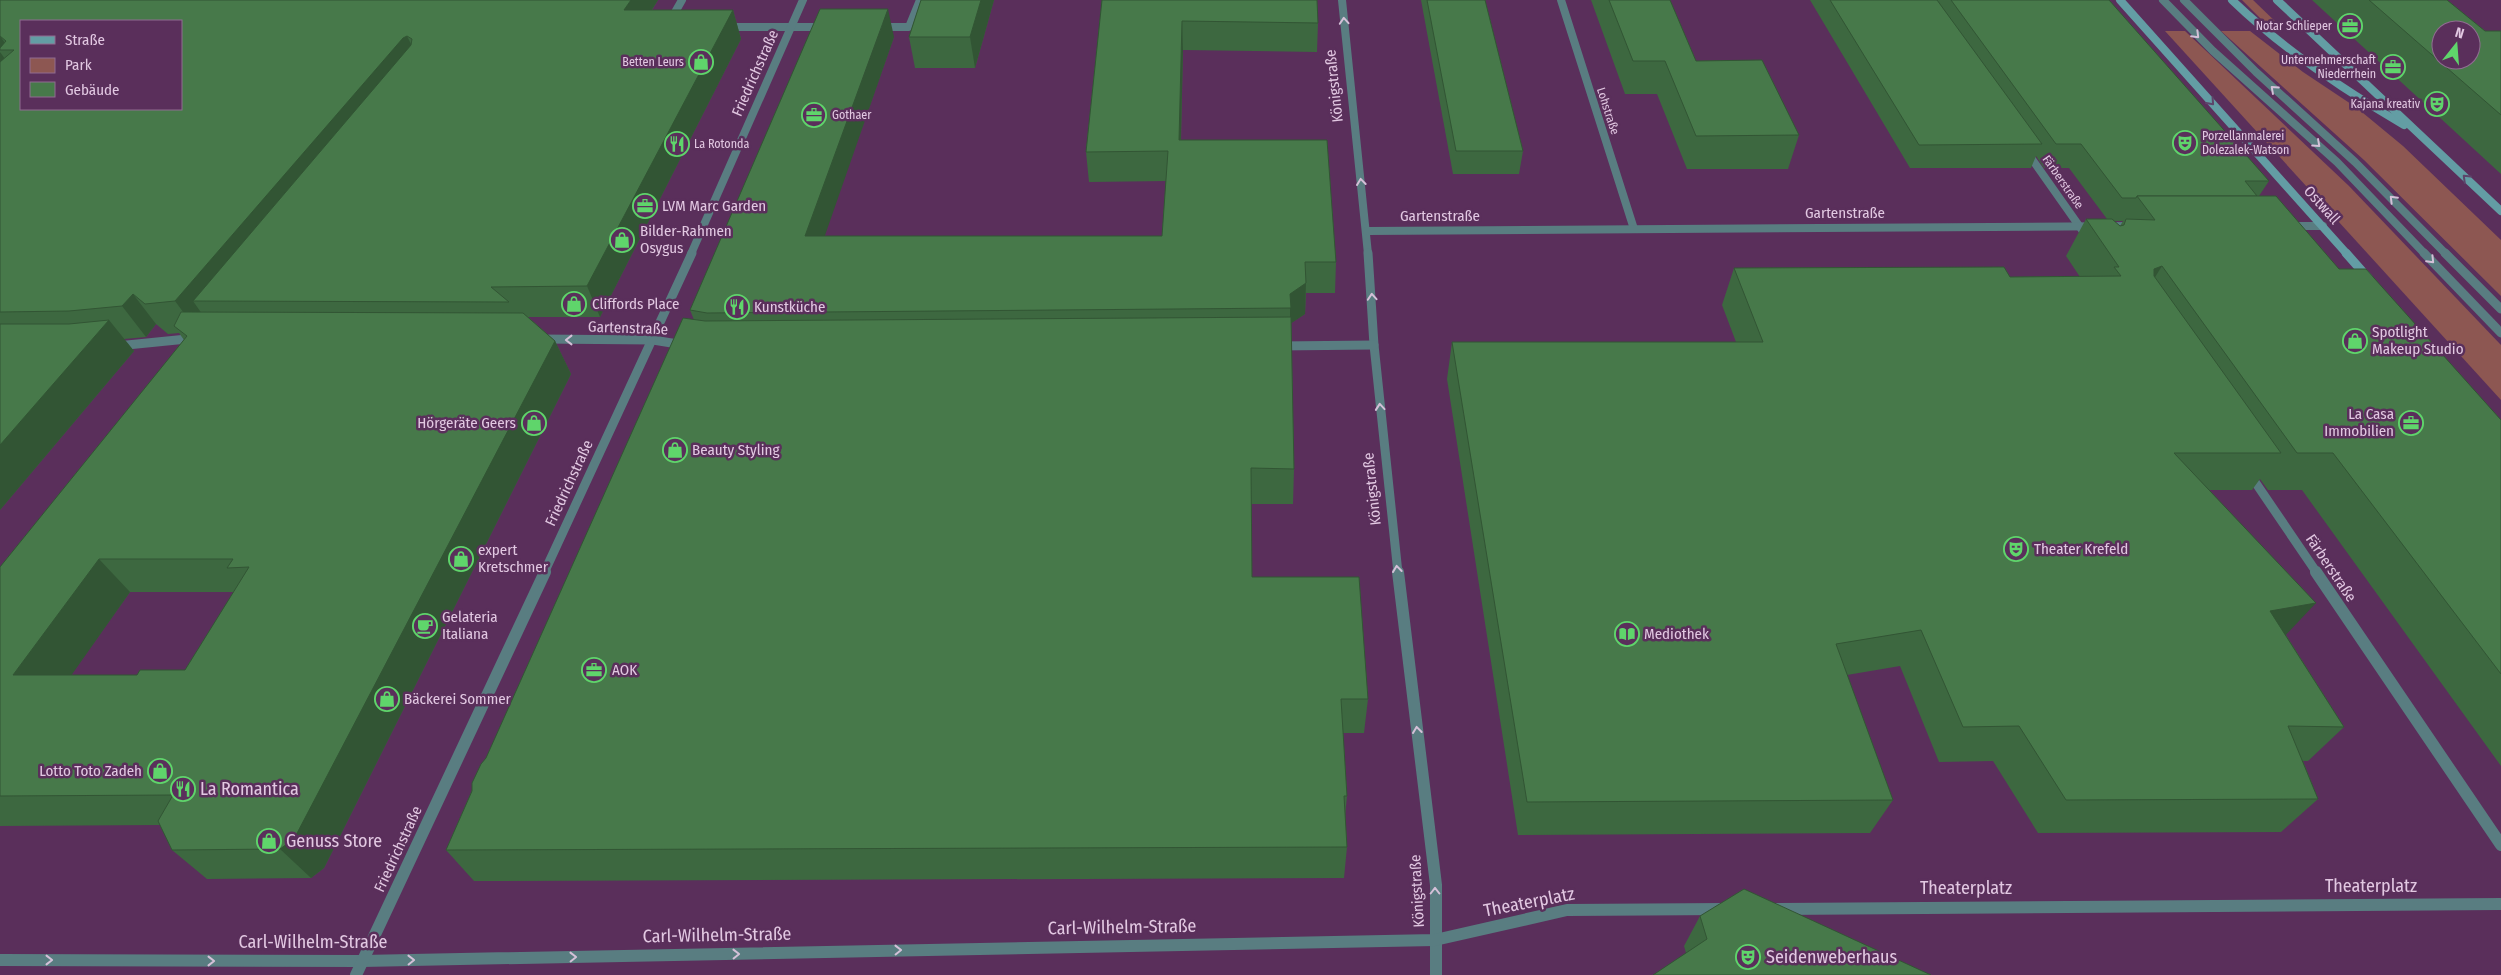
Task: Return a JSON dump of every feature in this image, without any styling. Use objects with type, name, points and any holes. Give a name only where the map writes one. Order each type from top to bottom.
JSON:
[{"type":"street","points":[[677,27],[667,27],[682,0]]},
{"type":"street","name":"Friedrichstraße","points":[[356,975],[653,340],[803,0]]},
{"type":"street","points":[[870,27],[909,27],[920,0]]},
{"type":"street","name":"Königstraße","points":[[1342,0],[1367,230],[1374,345],[1390,519],[1436,885],[1436,975]]},
{"type":"street","name":"Lohstraße","points":[[1561,0],[1634,228]]},
{"type":"street","name":"Ostwall","points":[[2120,0],[2375,286]]},
{"type":"street","points":[[2162,0],[2213,52],[2337,162],[2501,333]]},
{"type":"street","points":[[2184,0],[2256,72],[2376,182],[2501,309]]},
{"type":"street","points":[[2232,0],[2260,28],[2301,61],[2336,85],[2420,134]]},
{"type":"street","points":[[2277,0],[2501,211]]},
{"type":"street","points":[[715,27],[831,27]]},
{"type":"street","name":"Färberstraße","points":[[2022,145],[2089,241]]},
{"type":"street","name":"Gartenstraße","points":[[1367,230],[2147,226]]},
{"type":"street","points":[[2284,226],[2322,226]]},
{"type":"street","points":[[104,347],[207,336],[195,351]]},
{"type":"street","name":"Gartenstraße","points":[[535,339],[653,340],[690,346]]},
{"type":"street","points":[[1265,346],[1374,345]]},
{"type":"street","name":"Färberstraße","points":[[2244,465],[2501,845]]},
{"type":"street","name":"Theaterplatz","points":[[1766,909],[2501,904]]},
{"type":"street","name":"Theaterplatz","points":[[1435,940],[1567,910],[1736,909]]},
{"type":"street","name":"Carl-Wilhelm-Straße","points":[[0,960],[362,961],[1435,940]]},
{"type":"green space","points":[[2242,0],[2253,0],[2280,26],[2268,26]]},
{"type":"green space","points":[[2165,31],[2185,31],[2349,186],[2501,345],[2501,400]]},
{"type":"green space","points":[[2221,31],[2250,31],[2303,72],[2357,108],[2403,146],[2501,240],[2501,296],[2364,160]]},
{"type":"building","points":[[0,0],[631,0],[624,10],[733,10],[587,286],[491,287],[509,302],[193,301],[411,45],[412,39],[407,36],[403,38],[175,301],[145,304],[133,294],[122,306],[69,311],[0,312],[0,62],[14,50],[0,50],[6,41],[0,36]]},
{"type":"building","points":[[921,0],[981,0],[970,37],[909,37]]},
{"type":"building","points":[[1102,0],[1317,0],[1318,23],[1182,21],[1179,140],[1327,140],[1336,262],[1305,262],[1306,283],[1290,294],[1291,308],[707,313],[690,310],[820,9],[888,9],[805,236],[1162,236],[1168,151],[1086,152]]},
{"type":"building","points":[[1427,0],[1485,0],[1523,151],[1456,151]]},
{"type":"building","points":[[1609,0],[1670,0],[1696,61],[1762,60],[1799,135],[1696,136],[1665,61],[1633,61]]},
{"type":"building","points":[[1830,0],[1937,0],[2042,144],[1919,145]]},
{"type":"building","points":[[1951,0],[2109,0],[2269,181],[2245,181],[2257,196],[2137,196],[2136,198],[2122,198],[2081,144],[2056,144]]},
{"type":"building","points":[[2369,0],[2447,0],[2472,20],[2431,20],[2431,54]]},
{"type":"building","points":[[2481,28],[2485,31],[2501,31],[2501,115],[2449,70],[2481,70]]},
{"type":"building","points":[[2137,196],[2276,196],[2339,269],[2366,269],[2501,420],[2501,674],[2333,453],[2297,453],[2162,266],[2154,269],[2154,276],[2281,453],[2174,453],[2316,603],[2270,611],[2344,727],[2288,726],[2318,799],[2066,800],[2019,726],[1963,727],[1921,630],[1836,644],[1893,800],[1527,802],[1452,342],[1763,342],[1734,268],[2004,267],[2010,277],[2121,276],[2114,267],[2119,267],[2086,219],[2112,219],[2120,226],[2124,225],[2126,219],[2155,220]]},
{"type":"building","points":[[181,312],[523,313],[555,341],[294,839],[280,849],[172,850],[158,821],[173,795],[0,796],[0,567],[187,336],[174,326]],"holes":[[[99,559],[233,559],[227,568],[249,567],[185,670],[140,670],[137,675],[13,675]]]},
{"type":"building","points":[[1291,317],[1294,469],[1251,468],[1252,577],[1359,577],[1368,699],[1341,699],[1347,796],[1344,796],[1347,847],[446,850],[472,791],[472,783],[486,758],[683,318],[705,321]]},
{"type":"building","points":[[109,320],[0,445],[0,324],[69,324]]},
{"type":"building","points":[[1744,889],[1931,975],[1653,975],[1707,939],[1700,916]]},
{"type":"place","name":"Notar Schlieper","points":[[2350,26]]},
{"type":"place","name":"Betten Leurs","points":[[701,62]]},
{"type":"place","name":"Unternehmerschaft Niederrhein","points":[[2393,67]]},
{"type":"place","name":"Kajana kreativ","points":[[2437,104]]},
{"type":"place","name":"Gothaer","points":[[814,115]]},
{"type":"place","name":"Porzellanmalerei Dolezalek-Watson","points":[[2185,143]]},
{"type":"place","name":"La Rotonda","points":[[677,144]]},
{"type":"place","name":"LVM Marc Garden","points":[[645,206]]},
{"type":"place","name":"Bilder-Rahmen Osygus","points":[[622,240]]},
{"type":"place","name":"Cliffords Place","points":[[574,304]]},
{"type":"place","name":"Kunstküche","points":[[737,307]]},
{"type":"place","name":"Spotlight Makeup Studio","points":[[2355,341]]},
{"type":"place","name":"Hörgeräte Geers","points":[[534,423]]},
{"type":"place","name":"La Casa Immobilien","points":[[2411,423]]},
{"type":"place","name":"Beauty Styling","points":[[675,450]]},
{"type":"place","name":"Theater Krefeld","points":[[2016,549]]},
{"type":"place","name":"expert Kretschmer","points":[[461,559]]},
{"type":"place","name":"Gelateria Italiana","points":[[425,626]]},
{"type":"place","name":"Mediothek","points":[[1627,634]]},
{"type":"place","name":"AOK","points":[[594,670]]},
{"type":"place","name":"Bäckerei Sommer","points":[[387,699]]},
{"type":"place","name":"Lotto Toto Zadeh","points":[[160,771]]},
{"type":"place","name":"La Romantica","points":[[183,789]]},
{"type":"place","name":"Genuss Store","points":[[269,841]]},
{"type":"place","name":"Seidenweberhaus","points":[[1748,957]]}]
